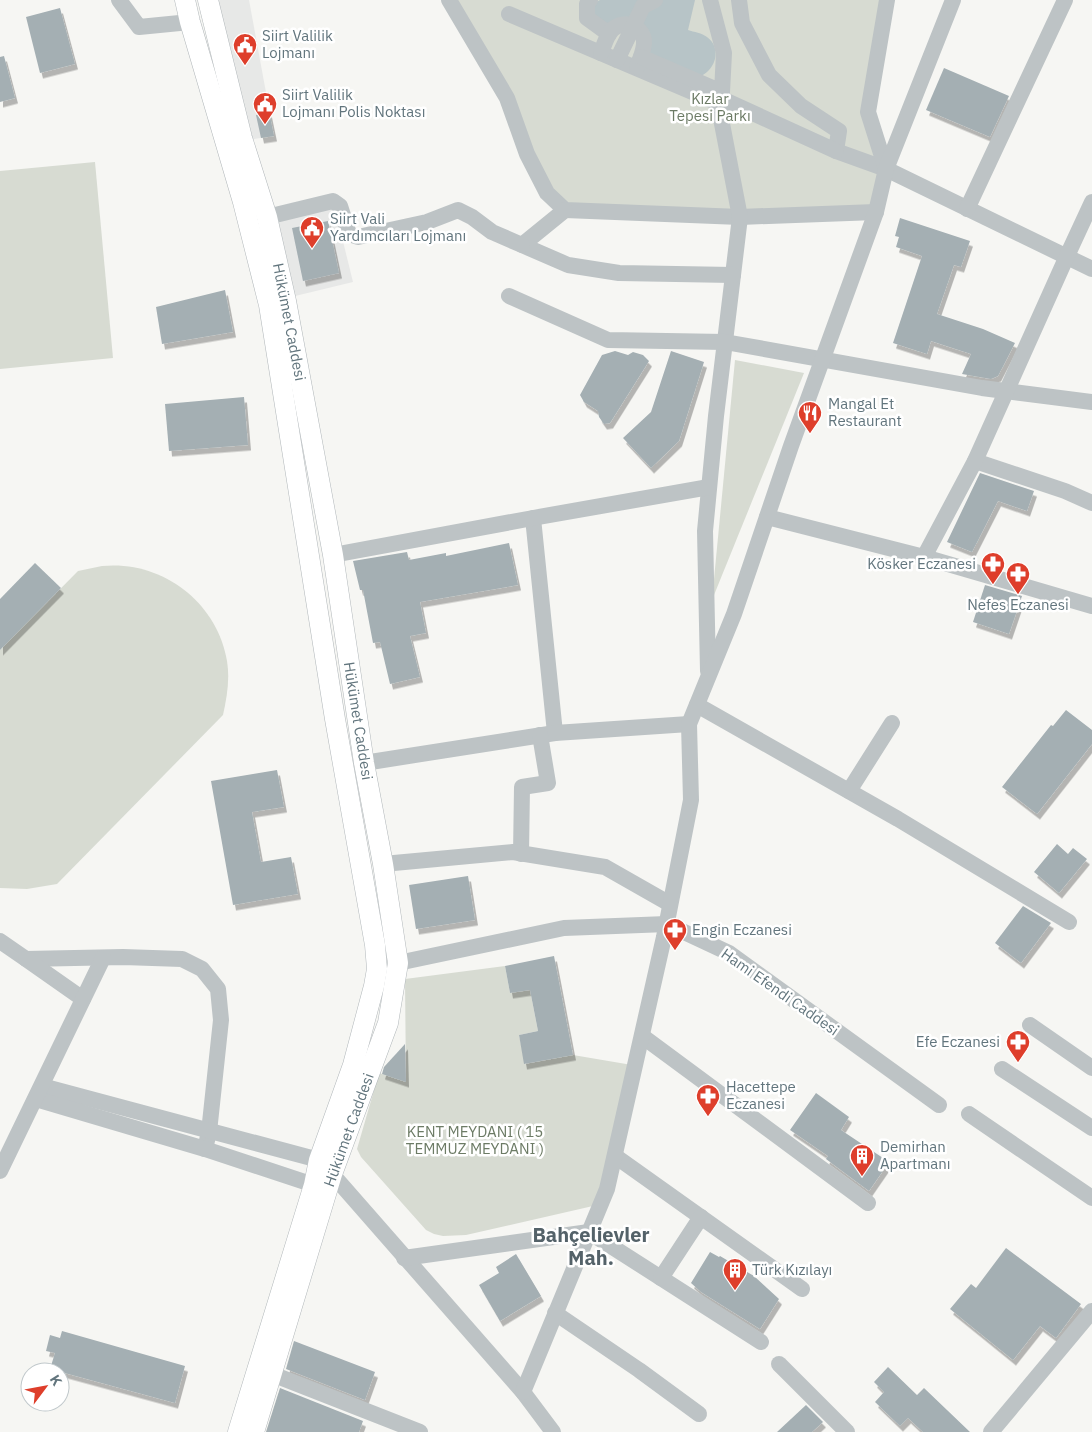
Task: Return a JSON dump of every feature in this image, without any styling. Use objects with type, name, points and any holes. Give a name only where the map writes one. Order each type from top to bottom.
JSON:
[{"type":"main road","points":[[185,0],[243,202],[269,305],[335,719],[375,945],[377,969],[326,1167],[314,1185],[238,1432]]},
{"type":"main road","name":"Hükümet Caddesi","points":[[208,0],[242,138],[267,217],[286,300],[333,555],[364,763],[384,864],[398,962],[388,1023],[326,1167],[272,1374],[254,1432]]},
{"type":"street","points":[[119,0],[139,27],[190,22]]},
{"type":"street","points":[[449,0],[507,98],[527,154],[547,193],[565,210]]},
{"type":"street","points":[[576,0],[587,18],[609,34]]},
{"type":"street","points":[[587,18],[587,4],[590,0]]},
{"type":"street","points":[[617,60],[643,6],[655,0]]},
{"type":"street","points":[[708,679],[705,531],[740,217],[720,98],[724,53],[710,0]]},
{"type":"street","points":[[739,0],[742,23],[769,74],[801,106],[839,131],[836,151]]},
{"type":"street","points":[[886,169],[868,112],[887,0]]},
{"type":"street","points":[[523,1392],[607,1189],[667,924],[691,800],[689,724],[734,614],[822,360],[876,212],[886,169],[953,0]]},
{"type":"street","points":[[967,209],[1065,0]]},
{"type":"street","points":[[509,14],[617,60],[639,63],[836,151],[886,169],[1092,269]]},
{"type":"street","points":[[601,53],[609,34],[618,26],[624,24],[633,26],[640,31],[644,43],[639,63]]},
{"type":"street","points":[[267,217],[333,200],[340,206],[349,234],[358,238],[427,222],[458,210],[472,217],[492,232],[568,265],[619,273],[733,274]]},
{"type":"street","points":[[924,557],[975,461],[1092,202]]},
{"type":"street","points":[[522,244],[565,210],[740,217],[876,212]]},
{"type":"street","points":[[509,296],[608,340],[725,342],[982,388],[1092,402]]},
{"type":"street","points":[[975,461],[1092,503]]},
{"type":"street","points":[[333,555],[709,487]]},
{"type":"street","points":[[767,517],[924,557],[1092,606]]},
{"type":"street","points":[[521,854],[522,787],[548,783],[548,734],[533,518]]},
{"type":"street","points":[[697,705],[849,791],[1068,922]]},
{"type":"street","points":[[849,791],[892,723]]},
{"type":"street","points":[[364,763],[548,734],[689,724]]},
{"type":"street","points":[[384,864],[513,852],[605,867],[670,904]]},
{"type":"street","name":"Hami Efendi Caddesi","points":[[398,962],[564,928],[667,924],[728,953],[938,1105]]},
{"type":"street","points":[[0,941],[82,999]]},
{"type":"street","points":[[0,1171],[103,958]]},
{"type":"street","points":[[26,959],[182,959],[202,969],[218,989],[221,1020],[209,1132],[205,1149]]},
{"type":"street","points":[[1030,1025],[1092,1068]]},
{"type":"street","points":[[642,1036],[868,1202]]},
{"type":"street","points":[[1002,1069],[1092,1128]]},
{"type":"street","points":[[39,1092],[209,1132],[326,1167],[523,1392],[552,1432]]},
{"type":"street","points":[[39,1092],[314,1185]]},
{"type":"street","points":[[969,1114],[1091,1195]]},
{"type":"street","points":[[615,1156],[802,1290]]},
{"type":"street","points":[[661,1278],[701,1217]]},
{"type":"street","points":[[404,1258],[589,1232],[761,1342]]},
{"type":"street","points":[[991,1432],[1092,1311]]},
{"type":"street","points":[[555,1313],[639,1370],[699,1414]]},
{"type":"street","points":[[779,1364],[847,1432]]},
{"type":"street","points":[[272,1374],[420,1432]]},
{"type":"shaded area","name":"Siirt Valilik Lojmanı","points":[[213,0],[249,0],[274,136],[248,140]]},
{"type":"shaded area","points":[[600,0],[695,0],[688,30],[703,34],[712,42],[716,52],[713,63],[706,73],[701,76],[644,52],[648,39],[609,29],[592,13],[596,2]]},
{"type":"shaded area","name":"Siirt Vali Yardımcıları Lojmanı","points":[[334,205],[353,282],[291,297],[272,220]]},
{"type":"green space","name":"Kızlar Tepesi Parkı","points":[[449,0],[887,0],[868,112],[886,169],[876,212],[565,210]]},
{"type":"green space","points":[[95,162],[113,358],[0,369],[0,171]]},
{"type":"green space","points":[[735,360],[804,373],[712,600]]},
{"type":"green space","points":[[102,566],[124,566],[145,570],[165,578],[183,589],[199,603],[212,620],[221,640],[227,661],[228,688],[223,715],[57,884],[27,889],[0,888],[0,650],[78,571]]},
{"type":"green space","name":"KENT MEYDANI ( 15 TEMMUZ MEYDANI )","points":[[505,966],[510,993],[530,990],[538,1031],[519,1035],[525,1064],[573,1055],[632,1065],[602,1195],[593,1206],[466,1235],[443,1236],[434,1234],[426,1230],[361,1157],[357,1149],[379,1073],[406,1082],[405,979]]},
{"type":"building","points":[[60,8],[75,64],[40,73],[26,17]]},
{"type":"building","points":[[4,56],[15,98],[0,102],[0,57]]},
{"type":"building","points":[[944,68],[1009,96],[990,137],[926,110]]},
{"type":"building","name":"Siirt Valilik Lojmanı Polis Noktası","points":[[269,112],[274,136],[261,138],[256,115]]},
{"type":"building","points":[[900,218],[970,241],[961,267],[954,265],[937,314],[983,329],[1015,343],[998,376],[991,379],[962,374],[971,354],[931,341],[927,354],[893,343],[922,256],[896,247],[899,237],[895,236]]},
{"type":"building","name":"Siirt Vali Yardımcıları Lojmanı","points":[[328,221],[339,273],[303,281],[292,228]]},
{"type":"building","points":[[225,290],[233,332],[162,344],[156,307]]},
{"type":"building","points":[[615,351],[628,355],[633,352],[643,355],[649,361],[610,423],[604,424],[599,417],[598,411],[584,402],[580,395],[602,355]]},
{"type":"building","points":[[671,351],[704,362],[679,441],[651,468],[623,438],[651,412]]},
{"type":"building","points":[[244,397],[248,445],[169,451],[165,404]]},
{"type":"building","points":[[980,473],[1034,491],[1027,511],[998,501],[972,552],[947,542]]},
{"type":"building","points":[[509,543],[518,585],[420,602],[426,633],[410,636],[420,677],[390,684],[380,642],[373,643],[363,590],[360,590],[353,561],[407,552],[409,560],[446,553],[446,556]]},
{"type":"building","points":[[35,563],[61,588],[0,650],[0,599]]},
{"type":"building","points":[[985,585],[1022,596],[1009,634],[973,622]]},
{"type":"building","points":[[1066,710],[1092,730],[1092,744],[1037,814],[1002,787],[1051,725],[1053,726]]},
{"type":"building","points":[[277,770],[284,807],[252,812],[261,862],[291,857],[298,894],[233,905],[211,781]]},
{"type":"building","points":[[1057,844],[1068,854],[1073,848],[1087,859],[1059,893],[1034,872]]},
{"type":"building","points":[[468,876],[475,920],[416,929],[409,885]]},
{"type":"building","points":[[1023,906],[1051,923],[1021,963],[995,943]]},
{"type":"building","points":[[554,956],[573,1055],[524,1064],[519,1035],[538,1031],[530,990],[510,993],[505,966]]},
{"type":"building","points":[[405,1044],[406,1082],[382,1074],[384,1067]]},
{"type":"building","points":[[816,1093],[849,1117],[841,1130],[889,1162],[869,1191],[826,1159],[828,1156],[790,1130]]},
{"type":"building","points":[[1006,1248],[1081,1304],[1056,1338],[1040,1326],[1013,1360],[950,1309],[971,1284],[976,1288]]},
{"type":"building","name":"Türk Kızılayı","points":[[710,1252],[754,1276],[779,1299],[760,1329],[701,1292],[691,1283]]},
{"type":"building","points":[[516,1254],[541,1296],[500,1321],[479,1285],[499,1273],[496,1267]]},
{"type":"building","points":[[62,1331],[185,1366],[175,1403],[70,1374],[70,1362],[52,1362],[55,1353],[46,1351],[50,1335],[60,1338]]},
{"type":"building","points":[[294,1341],[375,1372],[365,1400],[286,1369]]},
{"type":"building","points":[[888,1367],[917,1395],[924,1388],[970,1432],[923,1432],[908,1418],[900,1426],[875,1402],[884,1392],[874,1382]]},
{"type":"building","points":[[280,1388],[363,1421],[359,1432],[266,1432]]},
{"type":"building","points":[[806,1405],[823,1422],[812,1432],[777,1432]]},
{"type":"place","name":"Siirt Valilik Lojmanı","points":[[245,66]]},
{"type":"place","name":"Siirt Valilik Lojmanı Polis Noktası","points":[[265,125]]},
{"type":"place","name":"Siirt Vali Yardımcıları Lojmanı","points":[[312,249]]},
{"type":"place","name":"Mangal Et Restaurant","points":[[810,434]]},
{"type":"place","name":"Kösker Eczanesi","points":[[993,585]]},
{"type":"place","name":"Nefes Eczanesi","points":[[1018,595]]},
{"type":"place","name":"Engin Eczanesi","points":[[675,951]]},
{"type":"place","name":"Efe Eczanesi","points":[[1018,1063]]},
{"type":"place","name":"Hacettepe Eczanesi","points":[[708,1117]]},
{"type":"place","name":"Demirhan Apartmanı","points":[[862,1177]]},
{"type":"place","name":"Türk Kızılayı","points":[[735,1291]]},
{"type":"district","name":"Bahçelievler Mah.","points":[[591,1246]]}]
